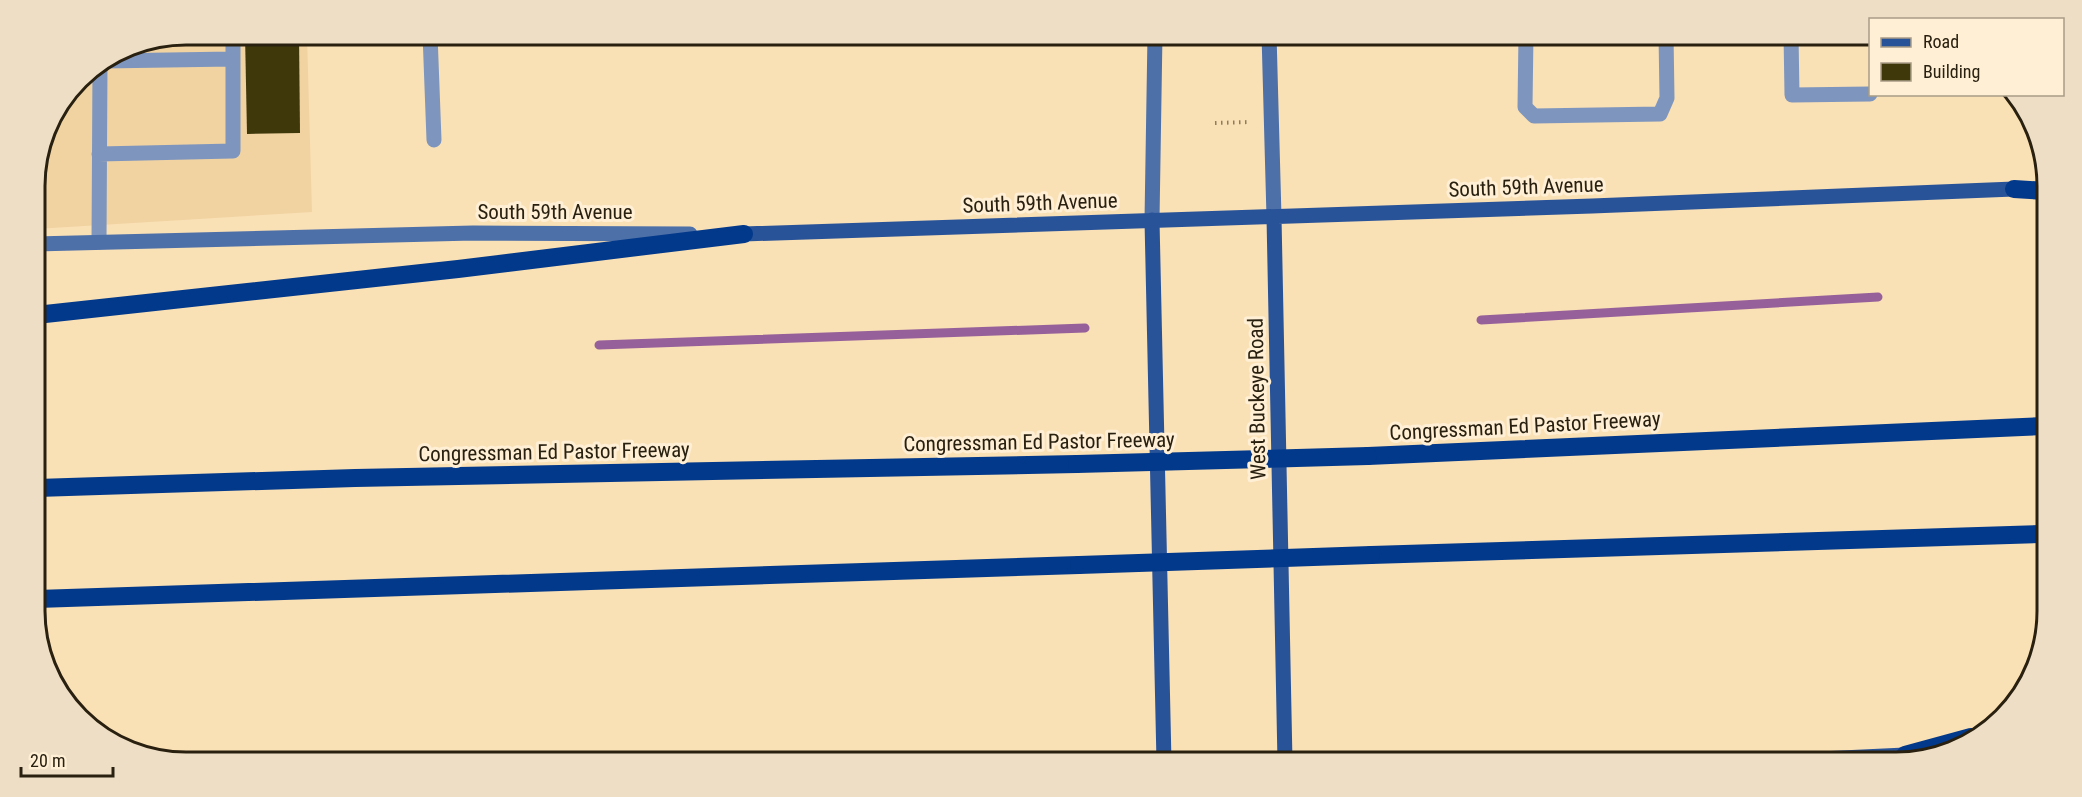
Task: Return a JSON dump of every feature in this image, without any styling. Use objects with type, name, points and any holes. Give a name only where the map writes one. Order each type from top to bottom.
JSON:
[{"type":"highway","points":[[2014,189],[2037,190]]},
{"type":"highway","points":[[45,314],[458,269],[744,234]]},
{"type":"highway","name":"Congressman Ed Pastor Freeway","points":[[45,488],[1368,456],[2037,426]]},
{"type":"highway","points":[[45,599],[2037,534]]},
{"type":"main road","points":[[1155,45],[1152,220],[1164,752]]},
{"type":"main road","name":"West Buckeye Road","points":[[1269,45],[1285,752]]},
{"type":"main road","name":"South 59th Avenue","points":[[45,244],[473,233],[744,234],[1274,217],[2037,187]]},
{"type":"lane","points":[[99,154],[233,151],[232,45]]},
{"type":"lane","points":[[430,45],[434,140]]},
{"type":"lane","points":[[1526,45],[1525,106],[1534,116],[1589,117],[1660,114],[1667,98],[1666,45]]},
{"type":"lane","points":[[1791,45],[1792,95],[1869,94]]},
{"type":"lane","points":[[119,62],[232,59]]},
{"type":"lane","points":[[99,242],[102,73]]},
{"type":"path","points":[[1215,123],[1251,122]]},
{"type":"shaded area","points":[[307,45],[312,212],[45,228],[46,168],[56,132],[74,100],[100,74],[124,60],[168,46]]},
{"type":"building","points":[[245,45],[299,45],[300,133],[247,134]]},
{"type":"waterway","points":[[1481,320],[1878,297]]},
{"type":"waterway","points":[[599,345],[1085,328]]}]
